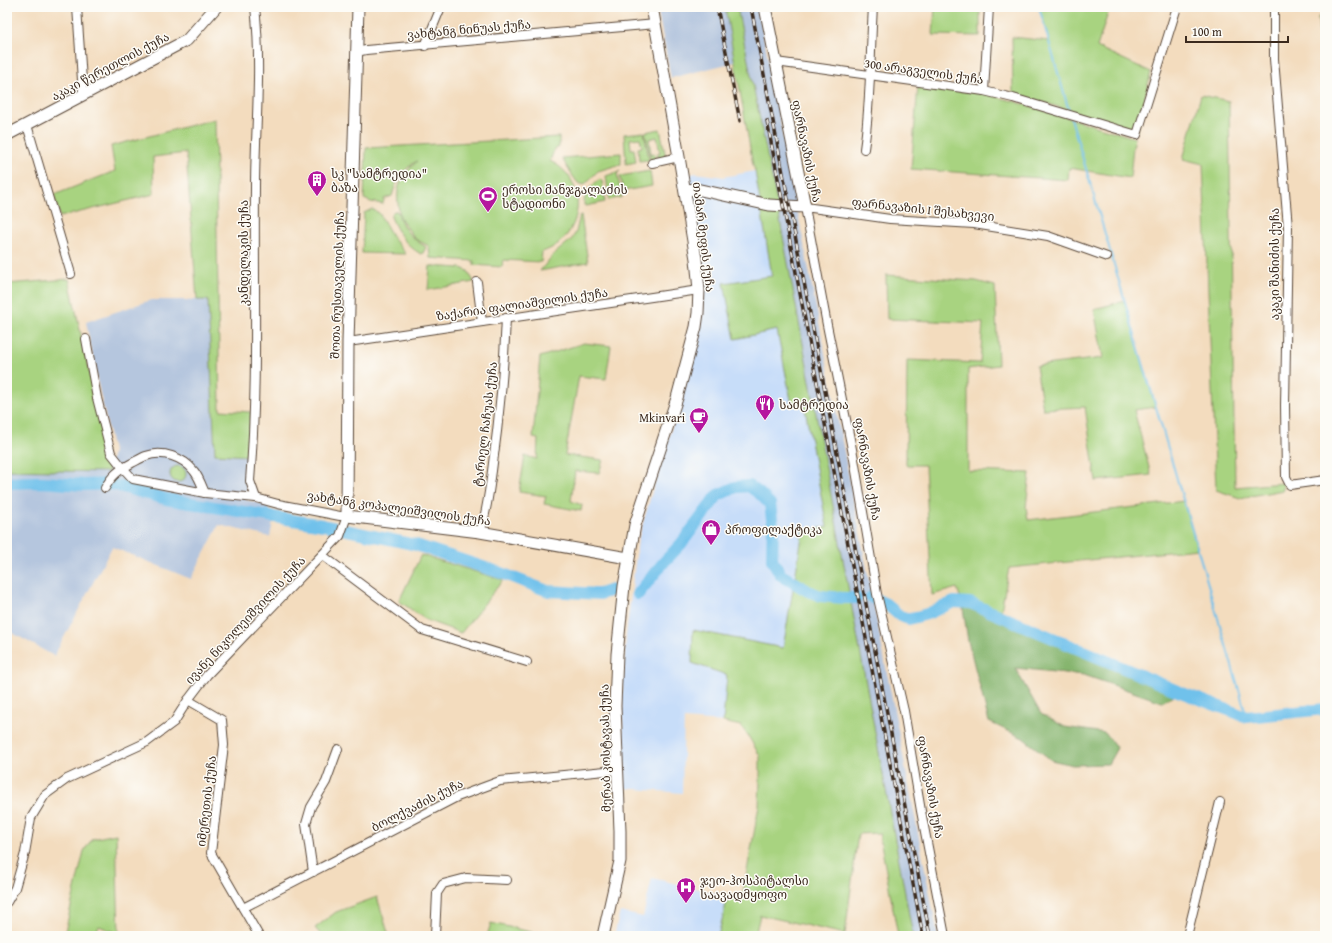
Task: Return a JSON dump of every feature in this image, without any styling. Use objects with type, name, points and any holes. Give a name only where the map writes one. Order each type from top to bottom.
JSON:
[{"type":"street","points":[[77,7],[83,95]]},
{"type":"street","name":"აკაკი წერეთლის ქუჩა","points":[[7,135],[187,40],[216,7]]},
{"type":"street","name":"კანდელაკის ქუჩა","points":[[256,7],[258,33],[255,188],[256,359],[250,480],[256,498]]},
{"type":"street","name":"შოთა რუსთაველის ქუჩა","points":[[347,516],[346,461],[348,342],[358,7]]},
{"type":"street","points":[[425,46],[441,7]]},
{"type":"street","name":"თამარ მეფის ქუჩა","points":[[628,558],[638,513],[677,398],[696,327],[699,290],[685,190],[652,7]]},
{"type":"street","name":"ფარნავაზის ქუჩა","points":[[765,7],[806,208],[827,325],[854,459],[877,594],[904,711],[922,818],[945,936]]},
{"type":"street","points":[[864,149],[869,116],[869,75],[873,7]]},
{"type":"street","points":[[984,91],[989,7]]},
{"type":"street","name":"300 არაგველის ქუჩა","points":[[776,62],[984,91],[1013,98],[1137,135],[1177,7]]},
{"type":"street","name":"აკაკი შანიძის ქუჩა","points":[[1274,7],[1274,59],[1288,227],[1285,406],[1286,477],[1290,485],[1325,480]]},
{"type":"street","name":"ვახტანგ ნინუას ქუჩა","points":[[356,52],[656,24]]},
{"type":"street","points":[[27,125],[71,274]]},
{"type":"street","points":[[652,163],[679,157]]},
{"type":"street","points":[[685,190],[696,189],[769,205],[806,208]]},
{"type":"street","name":"ფარნავაზის I შესახვევი","points":[[806,208],[890,219],[974,224],[1048,236],[1107,257]]},
{"type":"street","points":[[477,282],[482,322]]},
{"type":"street","name":"ზაქარია ფალიაშვილის ქუჩა","points":[[348,342],[699,290]]},
{"type":"street","name":"ტარიელ ჩაჩუას ქუჩა","points":[[480,532],[486,511],[495,445],[504,364],[506,318]]},
{"type":"street","name":"ვახტანგ კოპალეიშვილის ქუჩა","points":[[86,339],[96,391],[111,453],[133,478],[205,493],[256,498],[340,516],[480,532],[628,558]]},
{"type":"street","points":[[106,484],[113,475],[146,456],[168,454],[186,463],[194,472],[205,493]]},
{"type":"street","name":"ივანე ნიკოლეიშვილის ქუჩა","points":[[7,902],[15,888],[25,853],[31,818],[46,795],[67,779],[147,742],[174,722],[188,700],[207,676],[322,555],[341,532],[347,516]]},
{"type":"street","points":[[322,555],[422,630],[527,662]]},
{"type":"street","name":"მერაბ კოსტავას ქუჩა","points":[[603,936],[620,860],[615,706],[617,659],[628,558]]},
{"type":"street","name":"იმერეთის ქუჩა","points":[[188,700],[222,720],[224,745],[211,853],[258,936]]},
{"type":"street","points":[[314,872],[306,824],[311,807],[326,782],[338,749]]},
{"type":"street","name":"ბოლქვაძის ქუჩა","points":[[243,908],[456,797],[500,781],[616,770]]},
{"type":"street","points":[[1187,936],[1220,802]]},
{"type":"street","points":[[435,936],[438,893],[443,884],[466,878],[507,880]]},
{"type":"shaded area","points":[[657,7],[725,7],[735,62],[671,78]]},
{"type":"shaded area","points":[[737,7],[758,7],[938,936],[913,936],[774,188]]},
{"type":"shaded area","points":[[755,171],[772,277],[735,339],[777,329],[792,405],[804,403],[827,527],[803,532],[783,648],[694,630],[692,663],[728,675],[723,722],[684,719],[682,793],[624,788],[622,696],[626,635],[638,540],[686,382],[701,262],[688,175],[696,173],[723,177]]},
{"type":"shaded area","points":[[151,300],[208,300],[215,454],[249,456],[246,500],[269,505],[268,511],[275,512],[270,537],[219,525],[191,579],[112,547],[54,656],[7,630],[7,470],[109,471],[113,451],[86,322]]},
{"type":"shaded area","name":"ჯეო-ჰოსპიტალსი საავადმყოფო","points":[[652,878],[728,896],[718,936],[614,936],[620,912],[643,917]]},
{"type":"green space","points":[[725,7],[737,7],[774,188],[913,936],[898,936],[879,833],[858,834],[845,934],[760,915],[755,936],[718,936],[728,896],[742,898],[759,806],[760,756],[741,726],[723,722],[727,675],[692,663],[693,630],[783,648],[803,531],[827,527],[804,403],[792,405],[777,330],[735,339],[724,283],[772,276],[755,171]]},
{"type":"green space","points":[[935,7],[980,7],[980,36],[933,35]]},
{"type":"green space","points":[[1039,7],[1110,7],[1097,47],[1151,72],[1137,131],[1013,93],[1012,37],[1049,41]]},
{"type":"green space","points":[[1318,17],[1325,17],[1325,127]]},
{"type":"green space","points":[[918,86],[985,94],[1135,138],[1130,178],[1069,168],[1068,180],[911,169]]},
{"type":"green space","points":[[1201,95],[1229,101],[1235,487],[1283,483],[1283,490],[1240,498],[1216,490],[1203,164],[1183,159]]},
{"type":"green space","points":[[215,119],[220,410],[251,412],[249,456],[215,454],[208,300],[197,300],[186,153],[153,157],[154,194],[60,217],[54,195],[115,171],[111,146]]},
{"type":"green space","points":[[660,129],[666,158],[659,159],[657,153],[660,153],[657,137],[649,139],[651,154],[654,153],[656,160],[651,161],[645,132]]},
{"type":"green space","points":[[644,132],[649,160],[639,161],[638,148],[642,147],[640,138],[630,139],[631,149],[634,149],[636,162],[626,164],[624,134]]},
{"type":"green space","name":"ეროსი მანჯგალაძის სტადიონი","points":[[559,137],[559,147],[554,150],[550,161],[563,170],[572,181],[577,195],[577,209],[574,223],[567,235],[556,245],[542,252],[541,262],[503,260],[502,267],[474,265],[474,261],[430,258],[429,246],[415,239],[426,247],[423,253],[421,254],[411,247],[399,233],[391,217],[391,214],[394,211],[397,211],[400,216],[398,188],[402,178],[417,161],[404,172],[398,180],[392,196],[384,199],[383,204],[371,202],[364,199],[366,148]],"holes":[[[399,216],[415,239],[404,226]]]},
{"type":"green space","points":[[621,153],[621,164],[598,171],[584,185],[576,181],[562,158]]},
{"type":"green space","points":[[620,171],[617,174],[622,197],[609,200],[606,176]]},
{"type":"green space","points":[[650,171],[652,186],[623,191],[620,176]]},
{"type":"green space","points":[[600,179],[602,181],[605,202],[586,206],[584,205],[585,197],[589,190]]},
{"type":"green space","points":[[372,209],[379,213],[394,239],[406,254],[362,253],[364,213]]},
{"type":"green space","points":[[580,215],[588,262],[540,271],[553,255],[572,239],[576,232]]},
{"type":"green space","points":[[430,266],[461,268],[468,271],[474,282],[428,290]]},
{"type":"green space","points":[[886,275],[976,281],[995,286],[998,365],[968,369],[968,471],[1030,473],[1026,507],[1028,520],[1184,501],[1198,549],[1009,568],[1000,616],[970,603],[962,602],[957,588],[932,595],[925,465],[906,465],[907,360],[980,363],[983,323],[887,319]]},
{"type":"green space","points":[[69,279],[101,427],[109,472],[7,470],[7,284]]},
{"type":"green space","points":[[1125,301],[1156,407],[1134,410],[1151,475],[1096,481],[1085,407],[1043,409],[1036,366],[1103,358],[1094,309]]},
{"type":"green space","points":[[584,343],[611,346],[606,379],[579,376],[565,455],[603,460],[599,473],[575,471],[571,501],[582,505],[581,511],[544,504],[546,496],[519,492],[525,456],[537,459],[538,439],[533,438],[540,357]]},
{"type":"green space","points":[[178,466],[184,468],[186,474],[184,480],[178,482],[172,480],[170,474],[172,468]]},
{"type":"green space","points":[[421,555],[503,580],[461,633],[426,620],[399,601]]},
{"type":"green space","points":[[962,602],[970,603],[1180,692],[1162,702],[1084,675],[1015,668],[1041,714],[1065,727],[1105,733],[1117,748],[1108,764],[1073,765],[1051,760],[1023,738],[989,722],[968,641]]},
{"type":"green space","points":[[116,834],[119,934],[99,926],[94,936],[64,936],[84,851],[92,839]]},
{"type":"green space","points":[[377,897],[389,936],[322,936],[315,928],[336,912]]},
{"type":"green space","points":[[491,923],[540,934],[540,936],[487,936]]},
{"type":"waterway","points":[[1039,7],[1069,111]]},
{"type":"waterway","points":[[1071,118],[1247,717]]},
{"type":"waterway","points":[[7,483],[41,482],[84,485],[112,484],[166,499],[323,525],[416,545],[501,573],[548,591],[600,594],[612,590]]},
{"type":"waterway","points":[[638,594],[681,544],[718,495],[736,487],[749,486],[770,504],[773,526],[772,560],[781,575],[808,591],[821,596],[856,598]]},
{"type":"waterway","points":[[871,597],[886,604],[900,616],[909,619],[927,614],[954,602],[970,603],[1180,692],[1247,717],[1325,709]]},
{"type":"railway","points":[[717,7],[740,121]]},
{"type":"railway","points":[[751,7],[930,936]]},
{"type":"railway","points":[[767,121],[923,936]]},
{"type":"place","name":"სკ \"სამტრედია\" ბაზა","points":[[317,197]]},
{"type":"place","name":"ეროსი მანჯგალაძის სტადიონი","points":[[488,213]]},
{"type":"place","name":"სამტრედია","points":[[765,421]]},
{"type":"place","name":"Mkinvari","points":[[699,434]]},
{"type":"place","name":"პროფილაქტიკა","points":[[711,546]]},
{"type":"place","name":"ჯეო-ჰოსპიტალსი საავადმყოფო","points":[[686,904]]}]
